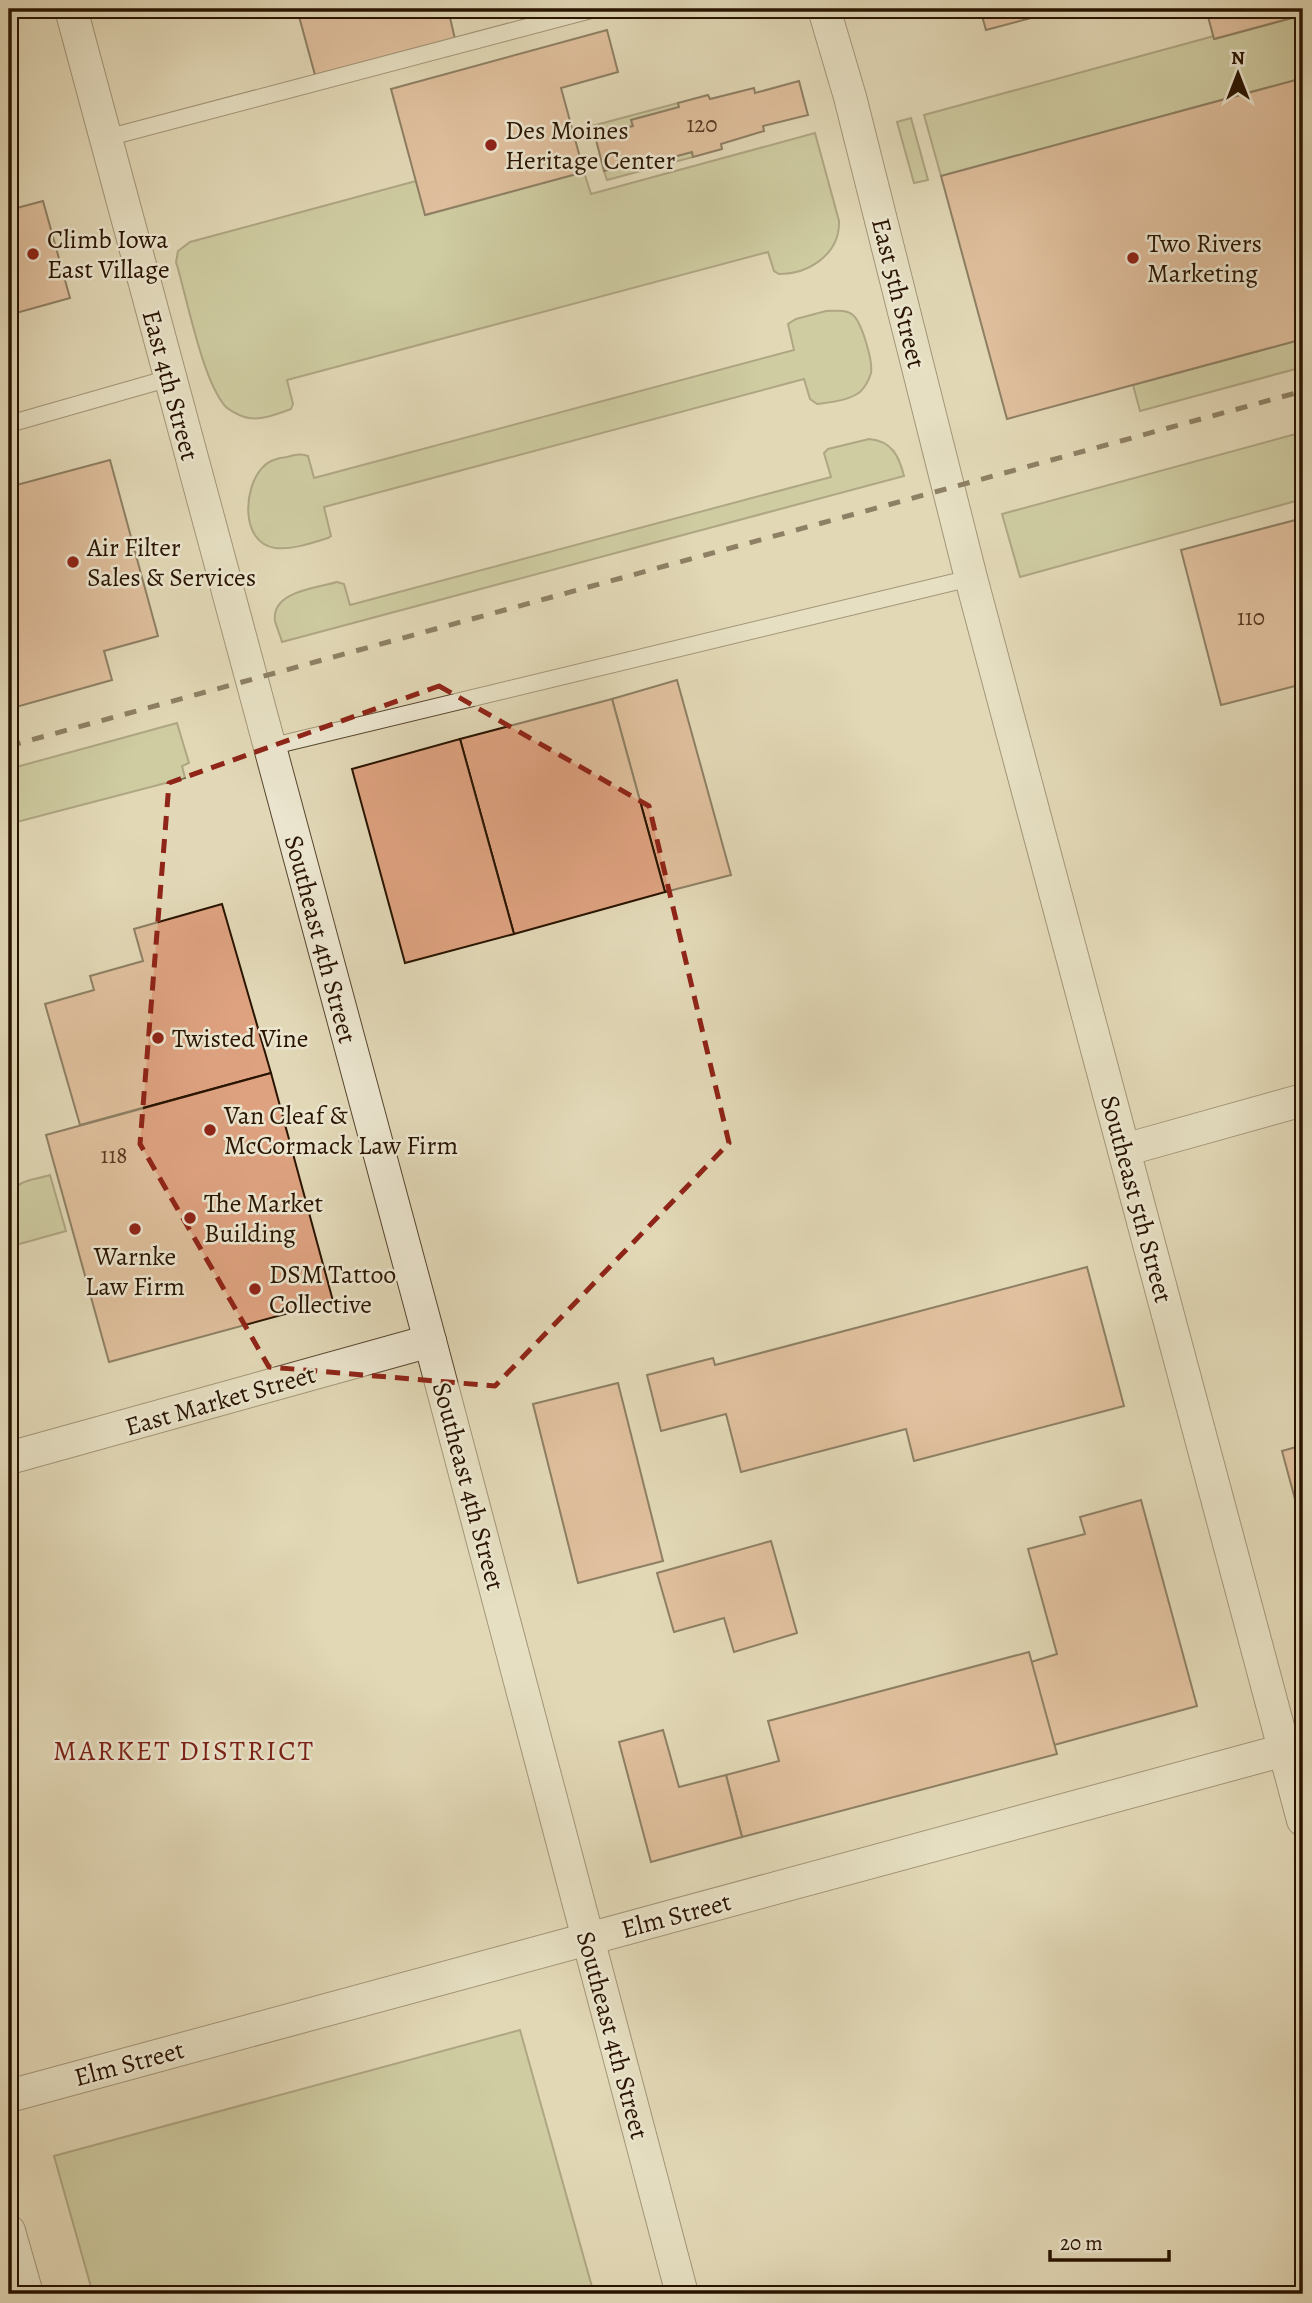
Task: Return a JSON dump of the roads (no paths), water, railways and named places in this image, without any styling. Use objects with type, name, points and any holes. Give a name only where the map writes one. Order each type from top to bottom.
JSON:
[{"type":"street","name":"East 4th Street","points":[[71,9],[251,680]]},
{"type":"street","name":"East 5th Street","points":[[824,9],[850,97],[971,579]]},
{"type":"street","name":"Southeast 5th Street","points":[[971,579],[1124,1150],[1294,1747],[1303,1820]]},
{"type":"street","name":"Southeast 4th Street","points":[[251,680],[430,1341],[682,2294]]},
{"type":"street","points":[[1124,1150],[1303,1100]]},
{"type":"street","name":"East Market Street","points":[[9,1458],[430,1341]]},
{"type":"street","name":"Elm Street","points":[[9,2096],[1294,1747]]},
{"type":"street","points":[[9,2231],[27,2294]]},
{"type":"lane","points":[[106,138],[595,9]]},
{"type":"lane","points":[[9,424],[170,378]]},
{"type":"lane","points":[[269,747],[971,579]]},
{"type":"railway","points":[[9,746],[1303,391]]},
{"type":"place","name":"Des Moines Heritage Center","points":[[491,145]]},
{"type":"place","name":"Climb Iowa East Village","points":[[33,254]]},
{"type":"place","name":"Two Rivers Marketing","points":[[1133,258]]},
{"type":"place","name":"Air Filter Sales & Services","points":[[73,562]]},
{"type":"place","name":"Twisted Vine","points":[[158,1038]]},
{"type":"place","name":"Van Cleaf & McCormack Law Firm","points":[[210,1130]]},
{"type":"place","name":"The Market Building","points":[[190,1218]]},
{"type":"place","name":"Warnke Law Firm","points":[[135,1229]]},
{"type":"place","name":"DSM Tattoo Collective","points":[[255,1289]]},
{"type":"district","name":"MARKET DISTRICT","points":[[184,1750]]}]
